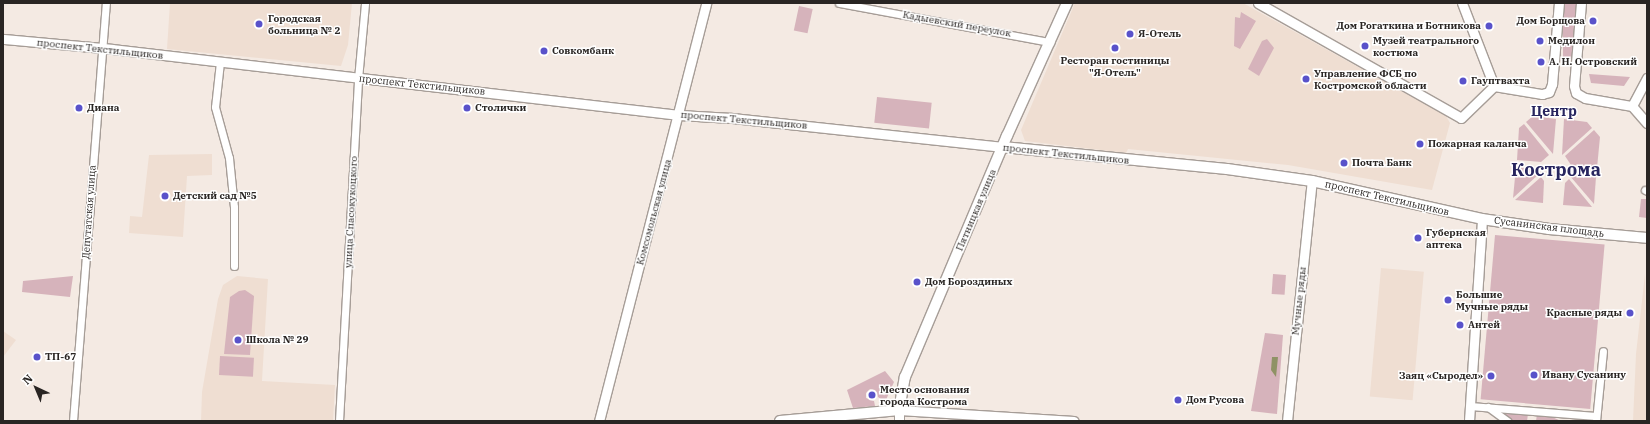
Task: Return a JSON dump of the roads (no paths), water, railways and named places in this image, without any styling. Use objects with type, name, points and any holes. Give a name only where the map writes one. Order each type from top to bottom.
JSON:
[{"type":"main road","name":"Пятницкая улица","points":[[899,410],[905,377],[1003,147],[1067,3]]},
{"type":"main road","name":"проспект Текстильщиков","points":[[1003,147],[1227,169],[1312,181],[1482,219]]},
{"type":"main road","name":"Сусанинская площадь","points":[[1482,219],[1647,238]]},
{"type":"main road","points":[[780,421],[899,410]]},
{"type":"street","name":"Депутатская улица","points":[[73,421],[106,3]]},
{"type":"street","name":"улица Спасокукоцкого","points":[[339,421],[358,79],[365,3]]},
{"type":"street","name":"Комсомольская улица","points":[[599,421],[679,115],[706,3]]},
{"type":"street","name":"Кадыевский переулок","points":[[839,3],[1050,42]]},
{"type":"street","points":[[1258,3],[1461,118],[1494,86]]},
{"type":"street","points":[[1462,3],[1494,86]]},
{"type":"street","points":[[1494,86],[1542,94],[1549,92],[1552,84],[1559,3]]},
{"type":"street","points":[[1581,3],[1574,86],[1576,93],[1585,98],[1632,106],[1647,123]]},
{"type":"street","name":"проспект Текстильщиков","points":[[3,39],[102,48],[358,79],[679,115],[732,118],[1003,147]]},
{"type":"street","points":[[220,62],[215,107],[228,158],[234,207],[234,266]]},
{"type":"street","points":[[1632,106],[1647,78]]},
{"type":"street","name":"Мучные ряды","points":[[1287,421],[1312,181]]},
{"type":"street","points":[[1469,421],[1482,219]]},
{"type":"street","points":[[1596,418],[1603,351]]},
{"type":"street","points":[[1470,406],[1596,418]]},
{"type":"street","points":[[1488,407],[1507,421]]},
{"type":"street","points":[[899,410],[1074,421]]},
{"type":"street","name":"Пятницкая улица","points":[[899,410],[899,421]]},
{"type":"street","points":[[1588,421],[1596,418]]},
{"type":"place","name":"Дом Борщова","points":[[1593,21]]},
{"type":"place","name":"Городская больница № 2","points":[[259,24]]},
{"type":"place","name":"Дом Рогаткина и Ботникова","points":[[1489,26]]},
{"type":"place","name":"Я-Отель","points":[[1130,34]]},
{"type":"place","name":"Медилон","points":[[1540,41]]},
{"type":"place","name":"Музей театрального костюма","points":[[1365,46]]},
{"type":"place","name":"Ресторан гостиницы \"Я-Отель\"","points":[[1115,48]]},
{"type":"place","name":"Совкомбанк","points":[[544,51]]},
{"type":"place","name":"А. Н. Островский","points":[[1541,62]]},
{"type":"place","name":"Управление ФСБ по Костромской области","points":[[1306,79]]},
{"type":"place","name":"Гауптвахта","points":[[1463,81]]},
{"type":"place","name":"Диана","points":[[79,108]]},
{"type":"place","name":"Столички","points":[[467,108]]},
{"type":"place","name":"Пожарная каланча","points":[[1420,144]]},
{"type":"place","name":"Почта Банк","points":[[1344,163]]},
{"type":"place","name":"Детский сад №5","points":[[165,196]]},
{"type":"place","name":"Губернская аптека","points":[[1418,238]]},
{"type":"place","name":"Дом Бороздиных","points":[[917,282]]},
{"type":"place","name":"Большие Мучные ряды","points":[[1448,300]]},
{"type":"place","name":"Красные ряды","points":[[1630,313]]},
{"type":"place","name":"Антей","points":[[1460,325]]},
{"type":"place","name":"Школа № 29","points":[[238,340]]},
{"type":"place","name":"ТП-67","points":[[37,357]]},
{"type":"place","name":"Ивану Сусанину","points":[[1534,375]]},
{"type":"place","name":"Заяц «Сыродел»","points":[[1491,376]]},
{"type":"place","name":"Место основания города Кострома","points":[[872,395]]},
{"type":"place","name":"Дом Русова","points":[[1178,400]]},
{"type":"district","name":"Центр","points":[[1554,111]]},
{"type":"district","name":"Кострома","points":[[1556,170]]}]
